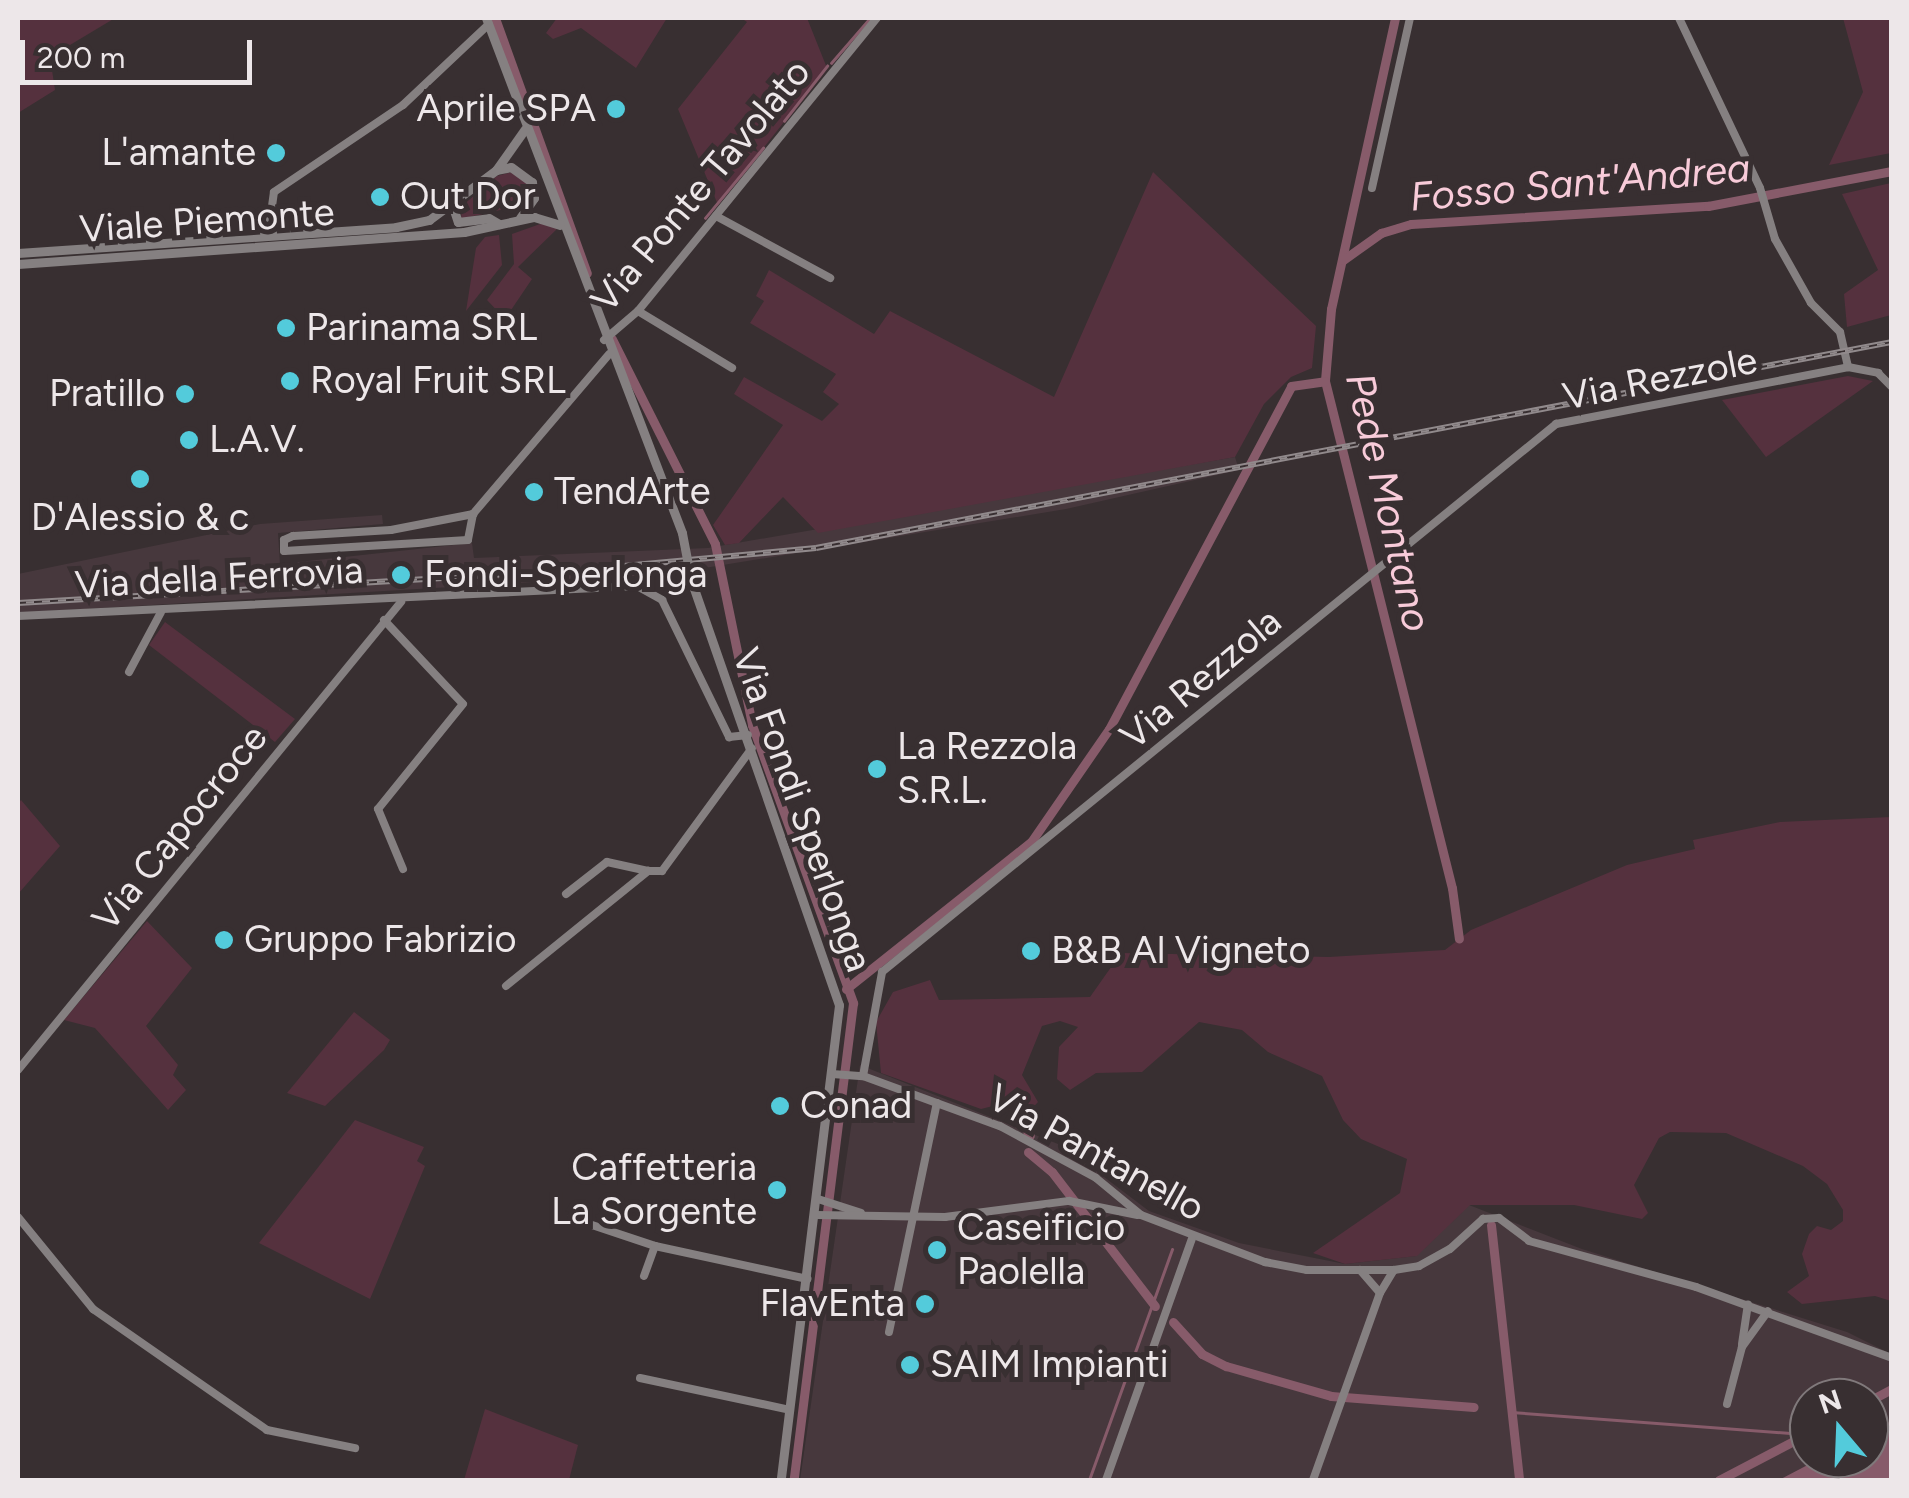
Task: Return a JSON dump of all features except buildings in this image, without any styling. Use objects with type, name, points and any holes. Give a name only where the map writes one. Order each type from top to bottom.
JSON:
[{"type":"street","name":"Via Ponte Tavolato","points":[[610,337],[638,311],[877,18]]},
{"type":"street","points":[[1372,188],[1410,18]]},
{"type":"street","points":[[1678,18],[1810,302],[1840,332],[1848,367],[1878,373],[1892,388]]},
{"type":"street","points":[[268,235],[274,192],[403,105],[488,21]]},
{"type":"street","name":"Via Fondi Sperlonga","points":[[488,21],[562,226],[610,337],[609,354],[682,533],[691,580],[832,970],[839,1004],[823,1200],[807,1279],[781,1480]]},
{"type":"street","name":"Viale Piemonte","points":[[18,253],[396,228],[428,220],[496,170],[525,126]]},
{"type":"street","points":[[510,152],[539,162]]},
{"type":"street","points":[[496,170],[511,168],[532,182],[534,198],[518,220]]},
{"type":"street","points":[[552,198],[534,217],[562,226]]},
{"type":"street","points":[[452,204],[458,222],[489,218],[499,224]]},
{"type":"street","points":[[716,216],[830,278]]},
{"type":"street","name":"Viale Piemonte","points":[[18,264],[432,235],[534,217]]},
{"type":"street","points":[[638,311],[732,368]]},
{"type":"street","points":[[473,514],[420,526],[293,536],[284,540],[284,551],[468,540],[473,514],[609,354]]},
{"type":"street","name":"Via Rezzole","points":[[1357,586],[1556,424],[1848,367]]},
{"type":"street","points":[[420,526],[421,540]]},
{"type":"street","points":[[378,530],[380,544]]},
{"type":"street","name":"Via Rezzola","points":[[860,1076],[882,972],[1357,586]]},
{"type":"street","name":"Via della Ferrovia","points":[[18,616],[161,612],[397,596],[400,602],[433,595],[652,590],[722,727],[729,737],[748,736]]},
{"type":"street","name":"Via Capocroce","points":[[18,1070],[400,602]]},
{"type":"street","points":[[129,672],[161,612]]},
{"type":"street","points":[[384,620],[462,704],[378,809],[403,869]]},
{"type":"street","points":[[566,894],[607,862],[662,871],[752,748]]},
{"type":"street","points":[[506,986],[648,871]]},
{"type":"street","name":"Via Pantanello","points":[[836,1074],[860,1076],[937,1103],[1050,1150],[1141,1215],[1192,1238],[1264,1262],[1360,1270],[1419,1266],[1450,1250],[1482,1219],[1500,1218],[1529,1241],[1768,1310],[1892,1358]]},
{"type":"street","points":[[890,1332],[910,1217],[937,1103]]},
{"type":"street","points":[[823,1200],[864,1214]]},
{"type":"street","points":[[820,1216],[910,1217],[1069,1201],[1141,1215]]},
{"type":"street","points":[[18,1217],[94,1309],[267,1430],[355,1448]]},
{"type":"street","points":[[572,1218],[654,1246],[807,1279]]},
{"type":"street","points":[[1106,1480],[1192,1238]]},
{"type":"street","points":[[644,1276],[654,1246]]},
{"type":"street","points":[[1360,1270],[1380,1293]]},
{"type":"street","points":[[1313,1480],[1380,1293],[1394,1270]]},
{"type":"street","points":[[1727,1404],[1748,1304]]},
{"type":"street","points":[[1742,1347],[1768,1310]]},
{"type":"street","points":[[640,1378],[790,1410]]},
{"type":"shaded area","points":[[18,18],[115,18],[50,57],[55,90],[18,113]]},
{"type":"shaded area","points":[[557,18],[667,18],[636,68],[581,28],[553,39],[546,33]]},
{"type":"shaded area","points":[[741,18],[807,18],[827,68],[718,205],[678,109],[747,22]]},
{"type":"shaded area","points":[[1843,18],[1891,18],[1891,153],[1829,165],[1863,92]]},
{"type":"shaded area","points":[[512,172],[527,182],[522,205],[461,219],[462,206],[497,176]]},
{"type":"shaded area","points":[[1153,172],[1316,326],[1312,368],[1291,377],[1264,404],[1235,457],[818,533],[783,497],[739,543],[725,545],[713,525],[783,425],[734,394],[744,377],[822,421],[839,404],[823,392],[836,374],[750,323],[764,301],[756,296],[769,270],[874,334],[890,311],[1054,397]]},
{"type":"shaded area","points":[[1891,183],[1891,315],[1847,327],[1844,294],[1878,270],[1842,194]]},
{"type":"shaded area","points":[[543,223],[558,228],[518,267],[532,279],[505,319],[487,300],[514,264],[512,234]]},
{"type":"shaded area","points":[[499,235],[502,265],[466,311],[476,248],[485,237]]},
{"type":"shaded area","points":[[1848,376],[1873,381],[1766,457],[1722,400]]},
{"type":"shaded area","points":[[1235,457],[1239,470],[1066,509],[668,574],[18,613],[18,574],[260,524],[382,515],[383,524],[278,533],[280,564],[472,543],[474,558],[708,548]]},
{"type":"shaded area","points":[[165,622],[295,719],[275,742],[149,645]]},
{"type":"shaded area","points":[[21,800],[60,846],[18,894],[18,804]]},
{"type":"shaded area","points":[[1891,817],[1891,1301],[1875,1296],[1802,1304],[1787,1292],[1809,1276],[1802,1254],[1809,1234],[1817,1226],[1831,1230],[1843,1221],[1843,1210],[1827,1184],[1803,1166],[1726,1133],[1670,1132],[1659,1138],[1634,1185],[1648,1213],[1642,1219],[1574,1205],[1470,1205],[1417,1256],[1345,1264],[1313,1253],[1400,1193],[1407,1159],[1361,1139],[1343,1120],[1322,1076],[1268,1052],[1242,1030],[1199,1022],[1142,1072],[1096,1073],[1070,1090],[1057,1079],[1059,1047],[1078,1027],[1060,1021],[1042,1026],[1022,1075],[1038,1102],[1025,1116],[997,1105],[981,1109],[881,1073],[876,1022],[893,992],[930,980],[939,1000],[1090,997],[1121,953],[1329,957],[1445,950],[1471,930],[1627,865],[1695,849],[1693,840],[1780,822]]},
{"type":"shaded area","points":[[147,921],[192,968],[146,1026],[178,1065],[173,1075],[186,1090],[168,1110],[95,1028],[64,1020]]},
{"type":"shaded area","points":[[354,1012],[390,1040],[384,1050],[325,1106],[287,1093]]},
{"type":"shaded area","points":[[860,1065],[1063,1146],[1149,1211],[1239,1243],[1345,1264],[1416,1256],[1469,1205],[1582,1249],[1847,1332],[1891,1354],[1891,1480],[800,1480]]},
{"type":"shaded area","points":[[355,1120],[424,1147],[417,1161],[425,1166],[370,1299],[259,1243]]},
{"type":"shaded area","points":[[485,1409],[578,1445],[569,1480],[464,1480]]},
{"type":"shaded area","points":[[1889,1422],[1891,1480],[1779,1480],[1789,1475],[1789,1478],[1889,1478]]},
{"type":"waterway","points":[[495,18],[587,273]]},
{"type":"waterway","points":[[831,63],[870,18]]},
{"type":"waterway","name":"Pede Montano","points":[[1395,18],[1331,309],[1325,381],[1452,888],[1459,939]]},
{"type":"waterway","points":[[784,121],[827,66]]},
{"type":"waterway","points":[[705,218],[763,148]]},
{"type":"waterway","name":"Fosso Sant'Andrea","points":[[1343,260],[1381,233],[1411,224],[1708,206],[1892,171]]},
{"type":"waterway","points":[[612,339],[715,544],[752,725],[853,1003],[794,1480]]},
{"type":"waterway","points":[[846,989],[1031,842],[1109,729],[1291,386],[1325,381]]},
{"type":"waterway","points":[[1021,1121],[1030,1136]]},
{"type":"waterway","points":[[1028,1152],[1052,1172],[1155,1306]]},
{"type":"waterway","name":"Pede Montano","points":[[1491,1225],[1519,1480]]},
{"type":"waterway","points":[[1089,1480],[1172,1250]]},
{"type":"waterway","points":[[1173,1322],[1202,1354],[1226,1366],[1331,1396],[1474,1407]]},
{"type":"waterway","points":[[1511,1412],[1789,1433]]},
{"type":"waterway","points":[[1719,1480],[1789,1443]]},
{"type":"railway","points":[[18,603],[580,570],[816,548],[1892,342]]},
{"type":"place","name":"Aprile SPA","points":[[616,109]]},
{"type":"place","name":"L'amante","points":[[276,153]]},
{"type":"place","name":"Out Dor","points":[[380,197]]},
{"type":"place","name":"Parinama SRL","points":[[286,328]]},
{"type":"place","name":"Royal Fruit SRL","points":[[290,381]]},
{"type":"place","name":"Pratillo","points":[[185,394]]},
{"type":"place","name":"L.A.V.","points":[[189,440]]},
{"type":"place","name":"D'Alessio & c","points":[[140,479]]},
{"type":"place","name":"TendArte","points":[[534,492]]},
{"type":"place","name":"Fondi-Sperlonga","points":[[401,575]]},
{"type":"place","name":"La Rezzola S.R.L.","points":[[877,769]]},
{"type":"place","name":"Gruppo Fabrizio","points":[[224,940]]},
{"type":"place","name":"B&B Al Vigneto","points":[[1031,951]]},
{"type":"place","name":"Conad","points":[[780,1106]]},
{"type":"place","name":"Caffetteria La Sorgente","points":[[777,1190]]},
{"type":"place","name":"Caseificio Paolella","points":[[937,1250]]},
{"type":"place","name":"FlavEnta","points":[[925,1304]]},
{"type":"place","name":"SAIM Impianti","points":[[910,1365]]}]
